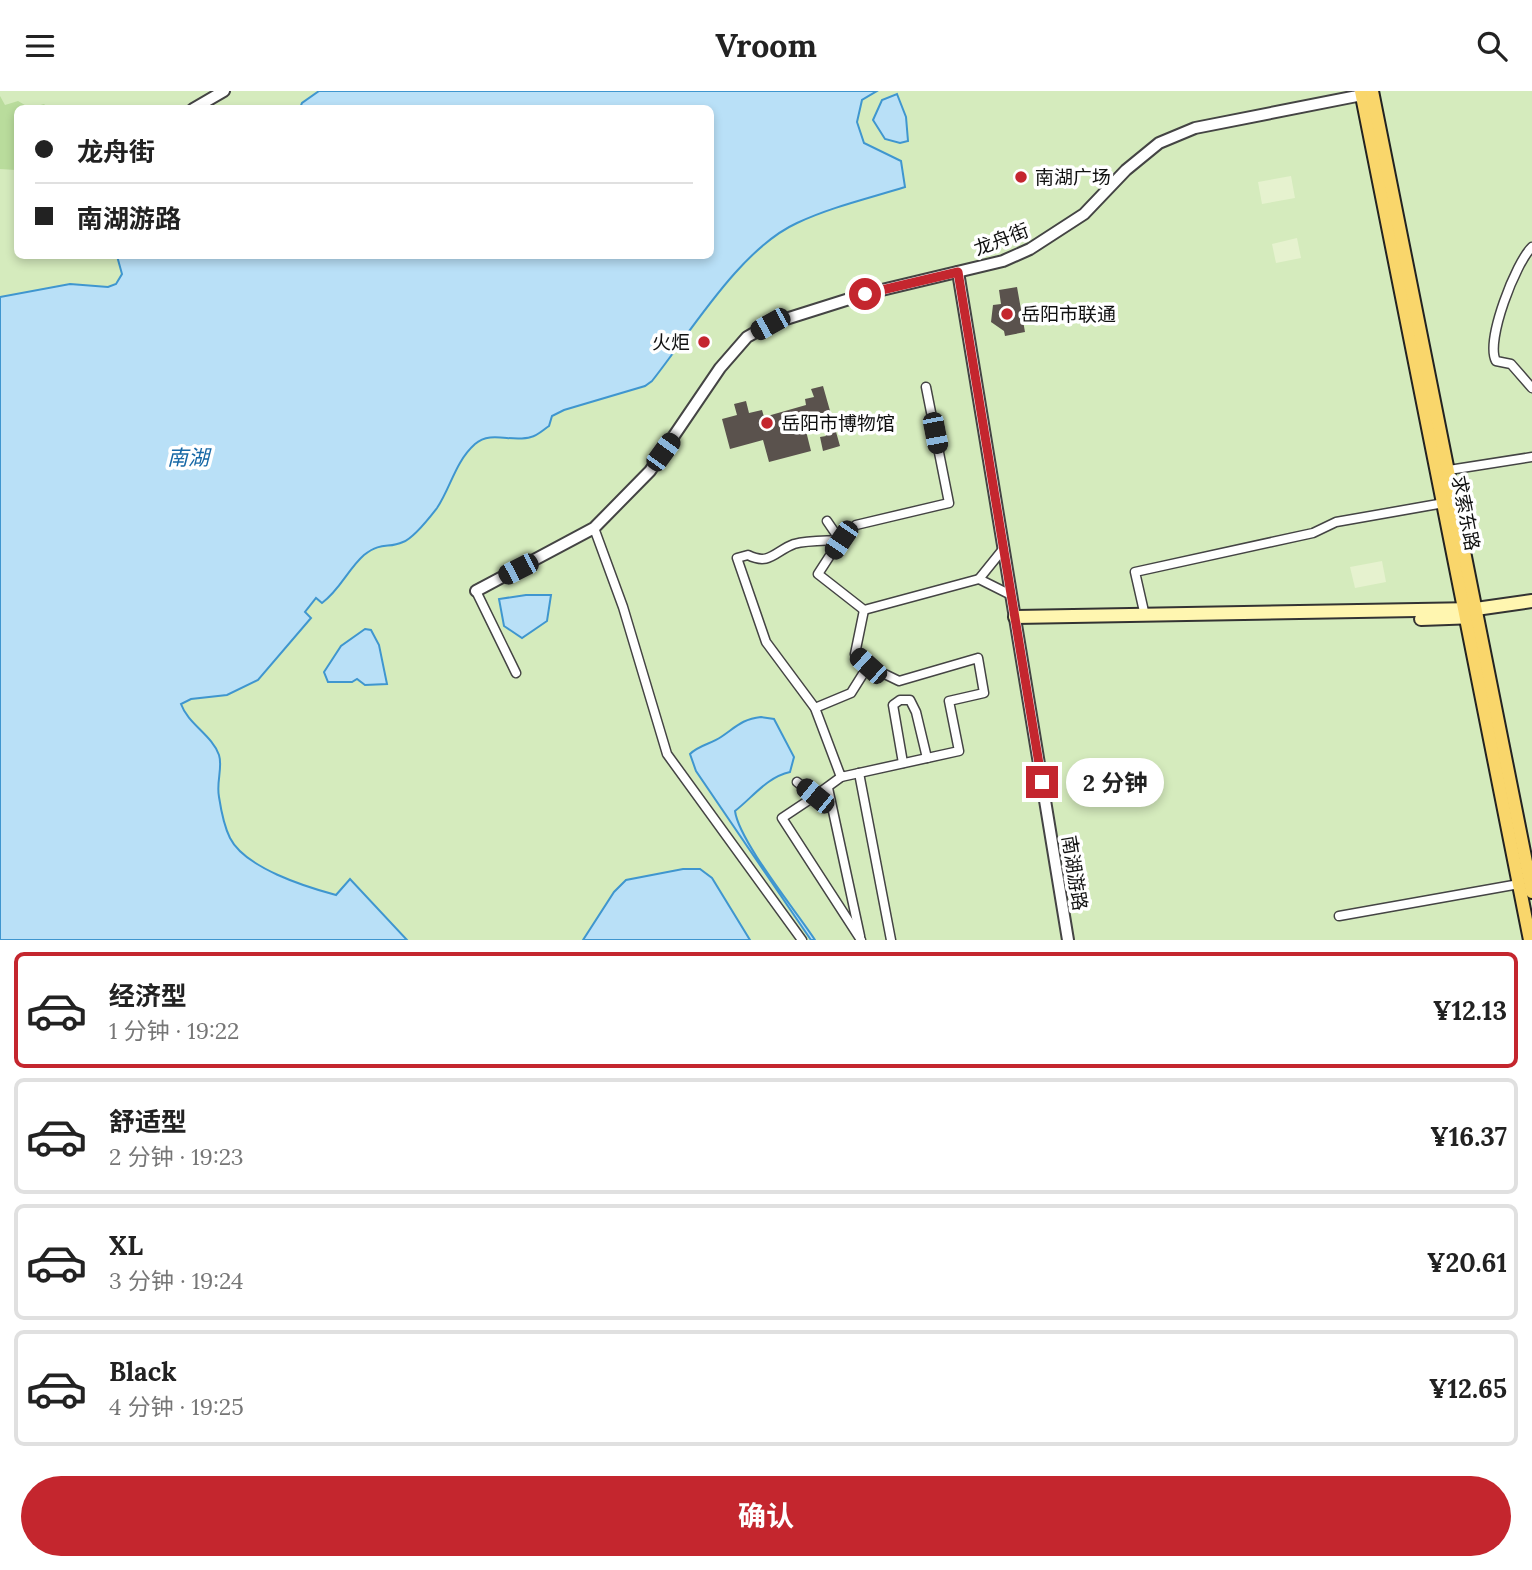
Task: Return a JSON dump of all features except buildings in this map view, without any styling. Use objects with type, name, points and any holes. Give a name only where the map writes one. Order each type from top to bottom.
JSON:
[{"type":"main road","name":"求索东路","points":[[1365,92],[1449,470],[1519,884],[1529,898]]},
{"type":"main road","name":"求索东路","points":[[1365,92],[1444,503],[1472,613],[1529,898],[1530,940]]},
{"type":"main road","points":[[1015,620],[1472,613],[1532,601]]},
{"type":"main road","points":[[1015,620],[1472,613],[1532,608]]},
{"type":"street","points":[[200,105],[223,91]]},
{"type":"street","name":"龙舟街","points":[[476,591],[594,528],[650,471],[720,368],[747,337],[770,324],[865,294],[1003,261],[1062,231],[1159,143],[1195,128],[1365,92]]},
{"type":"street","points":[[1532,247],[1500,313],[1493,341],[1496,361],[1511,364],[1532,388]]},
{"type":"street","name":"南湖游路","points":[[958,272],[1068,940]]},
{"type":"street","points":[[864,610],[818,574],[841,540],[856,525],[949,503],[926,387]]},
{"type":"street","points":[[1449,470],[1532,457]]},
{"type":"street","points":[[1145,616],[1135,572],[1313,533],[1336,522],[1444,503]]},
{"type":"street","points":[[827,521],[841,540]]},
{"type":"street","points":[[594,528],[623,607],[667,754],[802,940]]},
{"type":"street","points":[[841,540],[794,544],[771,559],[759,560],[748,555],[737,558],[766,642],[815,708],[841,777]]},
{"type":"street","points":[[864,610],[979,579],[1003,548]]},
{"type":"street","points":[[979,579],[1011,595]]},
{"type":"street","points":[[476,591],[516,673]]},
{"type":"street","points":[[861,940],[782,818],[841,777],[959,751],[949,701],[984,693],[978,658],[899,681],[868,666],[855,654],[864,610]]},
{"type":"street","points":[[815,708],[851,693],[868,666]]},
{"type":"street","points":[[903,763],[892,717],[893,705],[900,700],[910,700],[916,712],[927,758]]},
{"type":"street","points":[[859,773],[891,940]]},
{"type":"street","points":[[797,782],[815,796]]},
{"type":"street","points":[[828,788],[861,940]]},
{"type":"street","points":[[1339,916],[1519,884]]},
{"type":"green space","points":[[0,91],[1532,91],[1532,940],[0,940]]},
{"type":"green space","points":[[0,96],[5,105],[18,101],[25,105],[14,105],[14,170],[0,169]]},
{"type":"green space","points":[[1291,176],[1295,198],[1262,204],[1258,182]]},
{"type":"green space","points":[[1297,238],[1301,258],[1276,263],[1272,244]]},
{"type":"green space","points":[[1382,561],[1386,582],[1355,588],[1350,567]]},
{"type":"water","name":"南湖","points":[[319,91],[877,91],[862,100],[857,122],[864,143],[901,161],[905,187],[823,212],[776,235],[736,271],[652,381],[645,386],[564,410],[552,416],[549,426],[533,436],[495,437],[475,444],[458,467],[437,508],[422,527],[403,542],[380,547],[364,555],[328,598],[322,603],[316,598],[305,612],[311,618],[258,680],[227,695],[191,699],[181,704],[219,755],[218,791],[224,823],[238,849],[277,875],[336,895],[350,879],[407,940],[0,940],[0,297],[70,284],[108,287],[116,284],[122,274],[118,259],[714,259],[714,105],[301,105]]},
{"type":"water","points":[[897,94],[906,117],[908,141],[900,143],[885,139],[873,120],[882,100]]},
{"type":"water","points":[[551,595],[547,621],[522,638],[504,626],[499,599]]},
{"type":"water","points":[[365,629],[371,630],[379,645],[387,684],[365,685],[357,679],[352,682],[328,682],[324,672],[341,646]]},
{"type":"water","points":[[761,717],[774,719],[794,757],[790,772],[774,778],[735,811],[757,857],[815,940],[811,940],[696,771],[690,754],[744,722]]},
{"type":"water","points":[[683,869],[700,869],[712,878],[750,940],[583,940],[614,892],[626,880]]},
{"type":"place","name":"南湖广场","points":[[1021,177]]},
{"type":"place","name":"岳阳市联通","points":[[1007,314]]},
{"type":"place","name":"火炬","points":[[704,342]]},
{"type":"place","name":"岳阳市博物馆","points":[[767,423]]},
{"type":"route","points":[[865,294],[958,272],[1042,782]]}]
